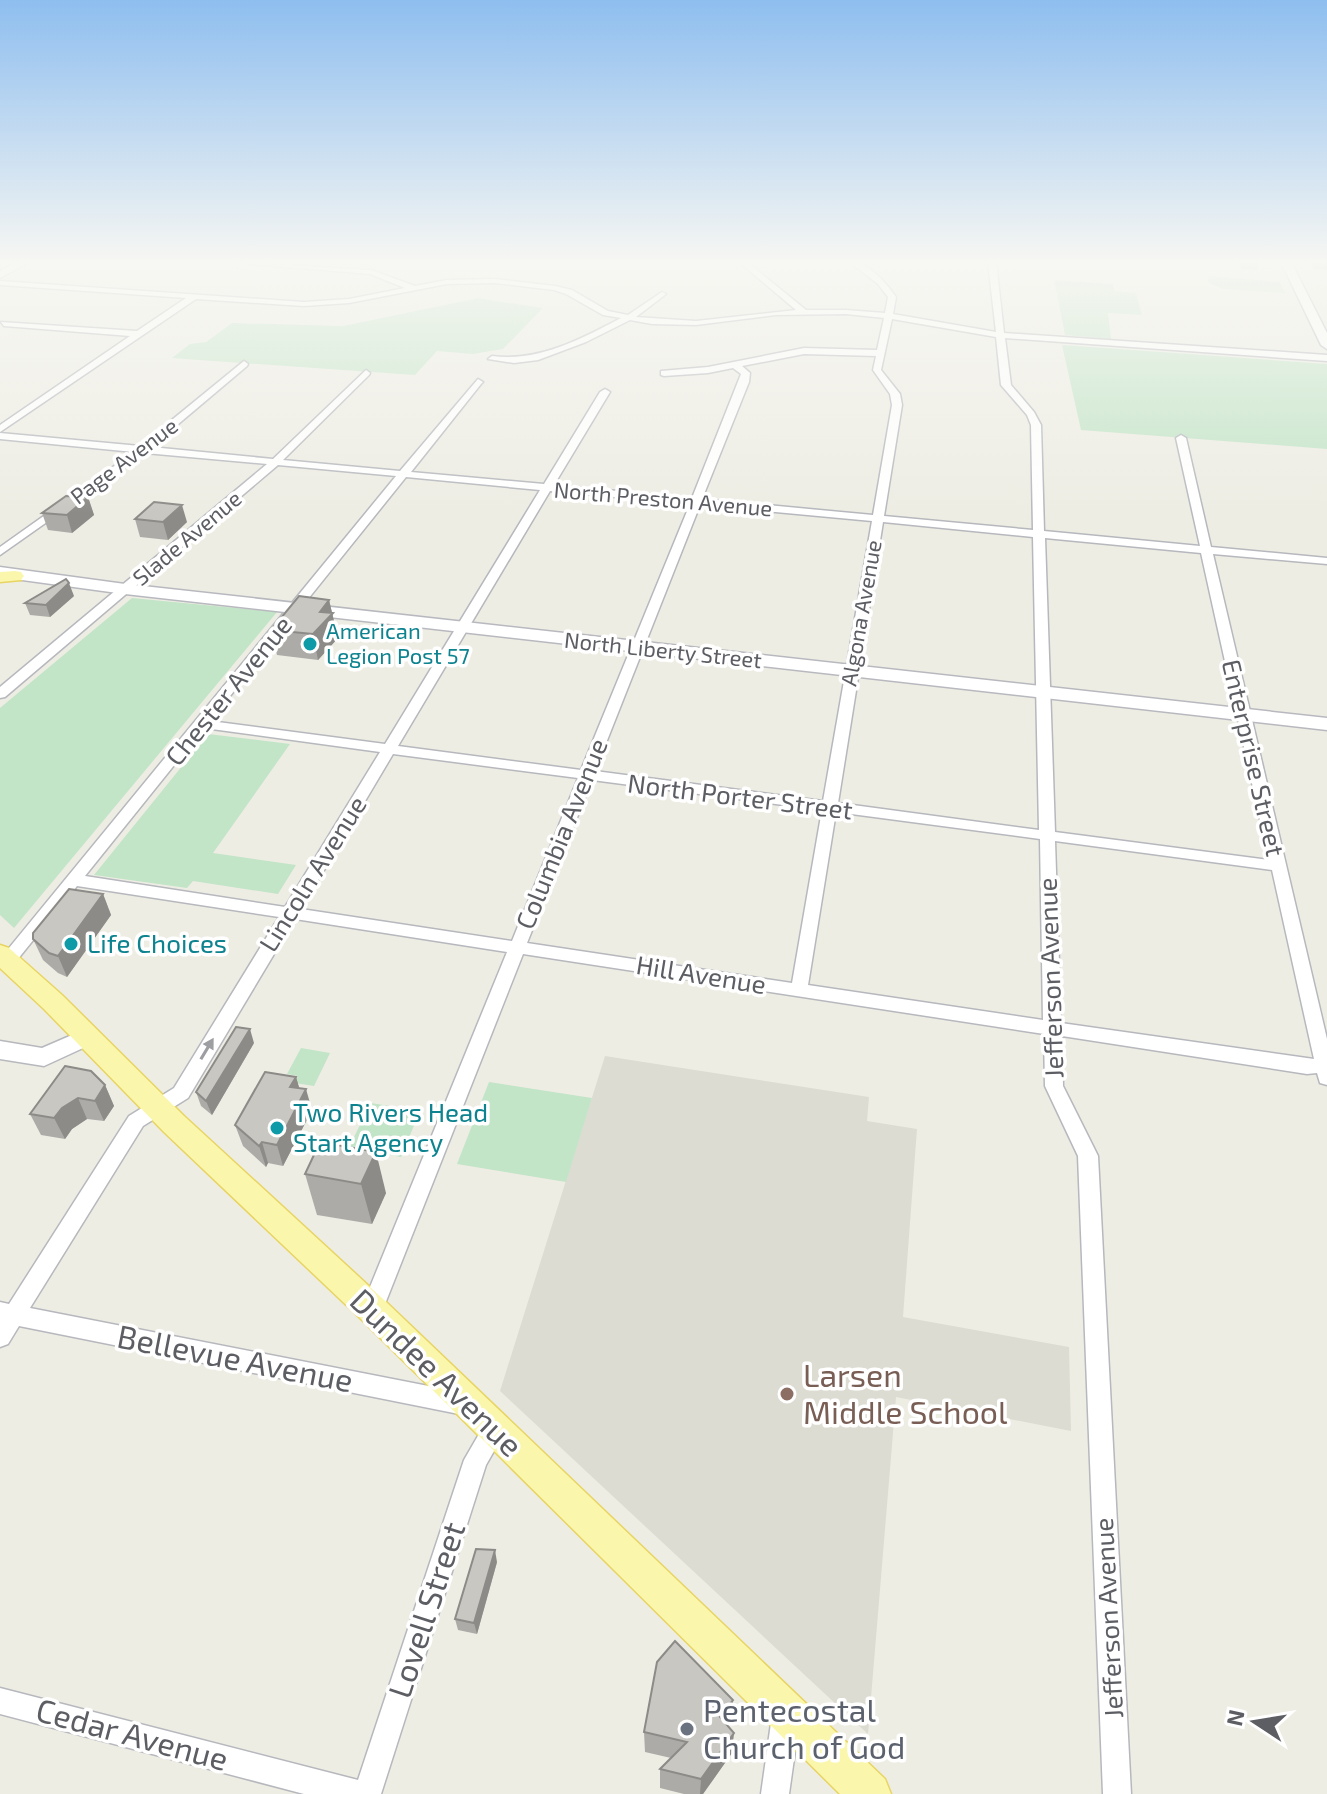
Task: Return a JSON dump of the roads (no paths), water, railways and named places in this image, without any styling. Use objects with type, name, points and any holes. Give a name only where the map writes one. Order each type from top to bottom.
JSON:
[{"type":"main road","name":"North Liberty Street","points":[[5,575],[1327,724]]},
{"type":"main road","name":"Dundee Avenue","points":[[4,957],[159,1109],[372,1309],[870,1794]]},
{"type":"street","points":[[0,429],[121,346]]},
{"type":"street","points":[[492,359],[513,361],[544,356],[566,346]]},
{"type":"street","points":[[664,373],[814,351],[879,353],[881,346]]},
{"type":"street","name":"Jefferson Avenue","points":[[1002,346],[1008,388],[1036,420],[1055,1092],[1088,1156],[1117,1794]]},
{"type":"street","points":[[1152,346],[1327,358]]},
{"type":"street","name":"Algona Avenue","points":[[799,989],[897,405],[894,392],[877,372],[879,353]]},
{"type":"street","name":"Page Avenue","points":[[0,552],[143,449],[244,364]]},
{"type":"street","name":"Columbia Avenue","points":[[372,1309],[745,381],[746,373],[735,365]]},
{"type":"street","name":"Slade Avenue","points":[[0,694],[277,462],[366,373]]},
{"type":"street","name":"Chester Avenue","points":[[4,957],[74,880],[478,382]]},
{"type":"street","name":"Lincoln Avenue","points":[[0,1337],[7,1314],[136,1121],[181,1093],[605,392]]},
{"type":"street","name":"North Preston Avenue","points":[[0,436],[1327,561]]},
{"type":"street","name":"Enterprise Street","points":[[1181,438],[1326,1069]]},
{"type":"street","name":"North Porter Street","points":[[201,724],[1279,866]]},
{"type":"street","name":"Hill Avenue","points":[[74,880],[1326,1069]]},
{"type":"street","points":[[0,1050],[50,1057],[86,1037]]},
{"type":"street","name":"Bellevue Avenue","points":[[7,1314],[469,1405]]},
{"type":"street","name":"Lovell Street","points":[[367,1794],[476,1460],[494,1430]]},
{"type":"street","name":"Cedar Avenue","points":[[0,1701],[358,1794]]},
{"type":"street","points":[[775,1794],[787,1711]]},
{"type":"place","name":"American Legion Post 57","points":[[310,644]]},
{"type":"place","name":"Life Choices","points":[[71,944]]},
{"type":"place","name":"Two Rivers Head Start Agency","points":[[277,1128]]},
{"type":"place","name":"Larsen Middle School","points":[[787,1394]]},
{"type":"place","name":"Pentecostal Church of God","points":[[687,1729]]}]
